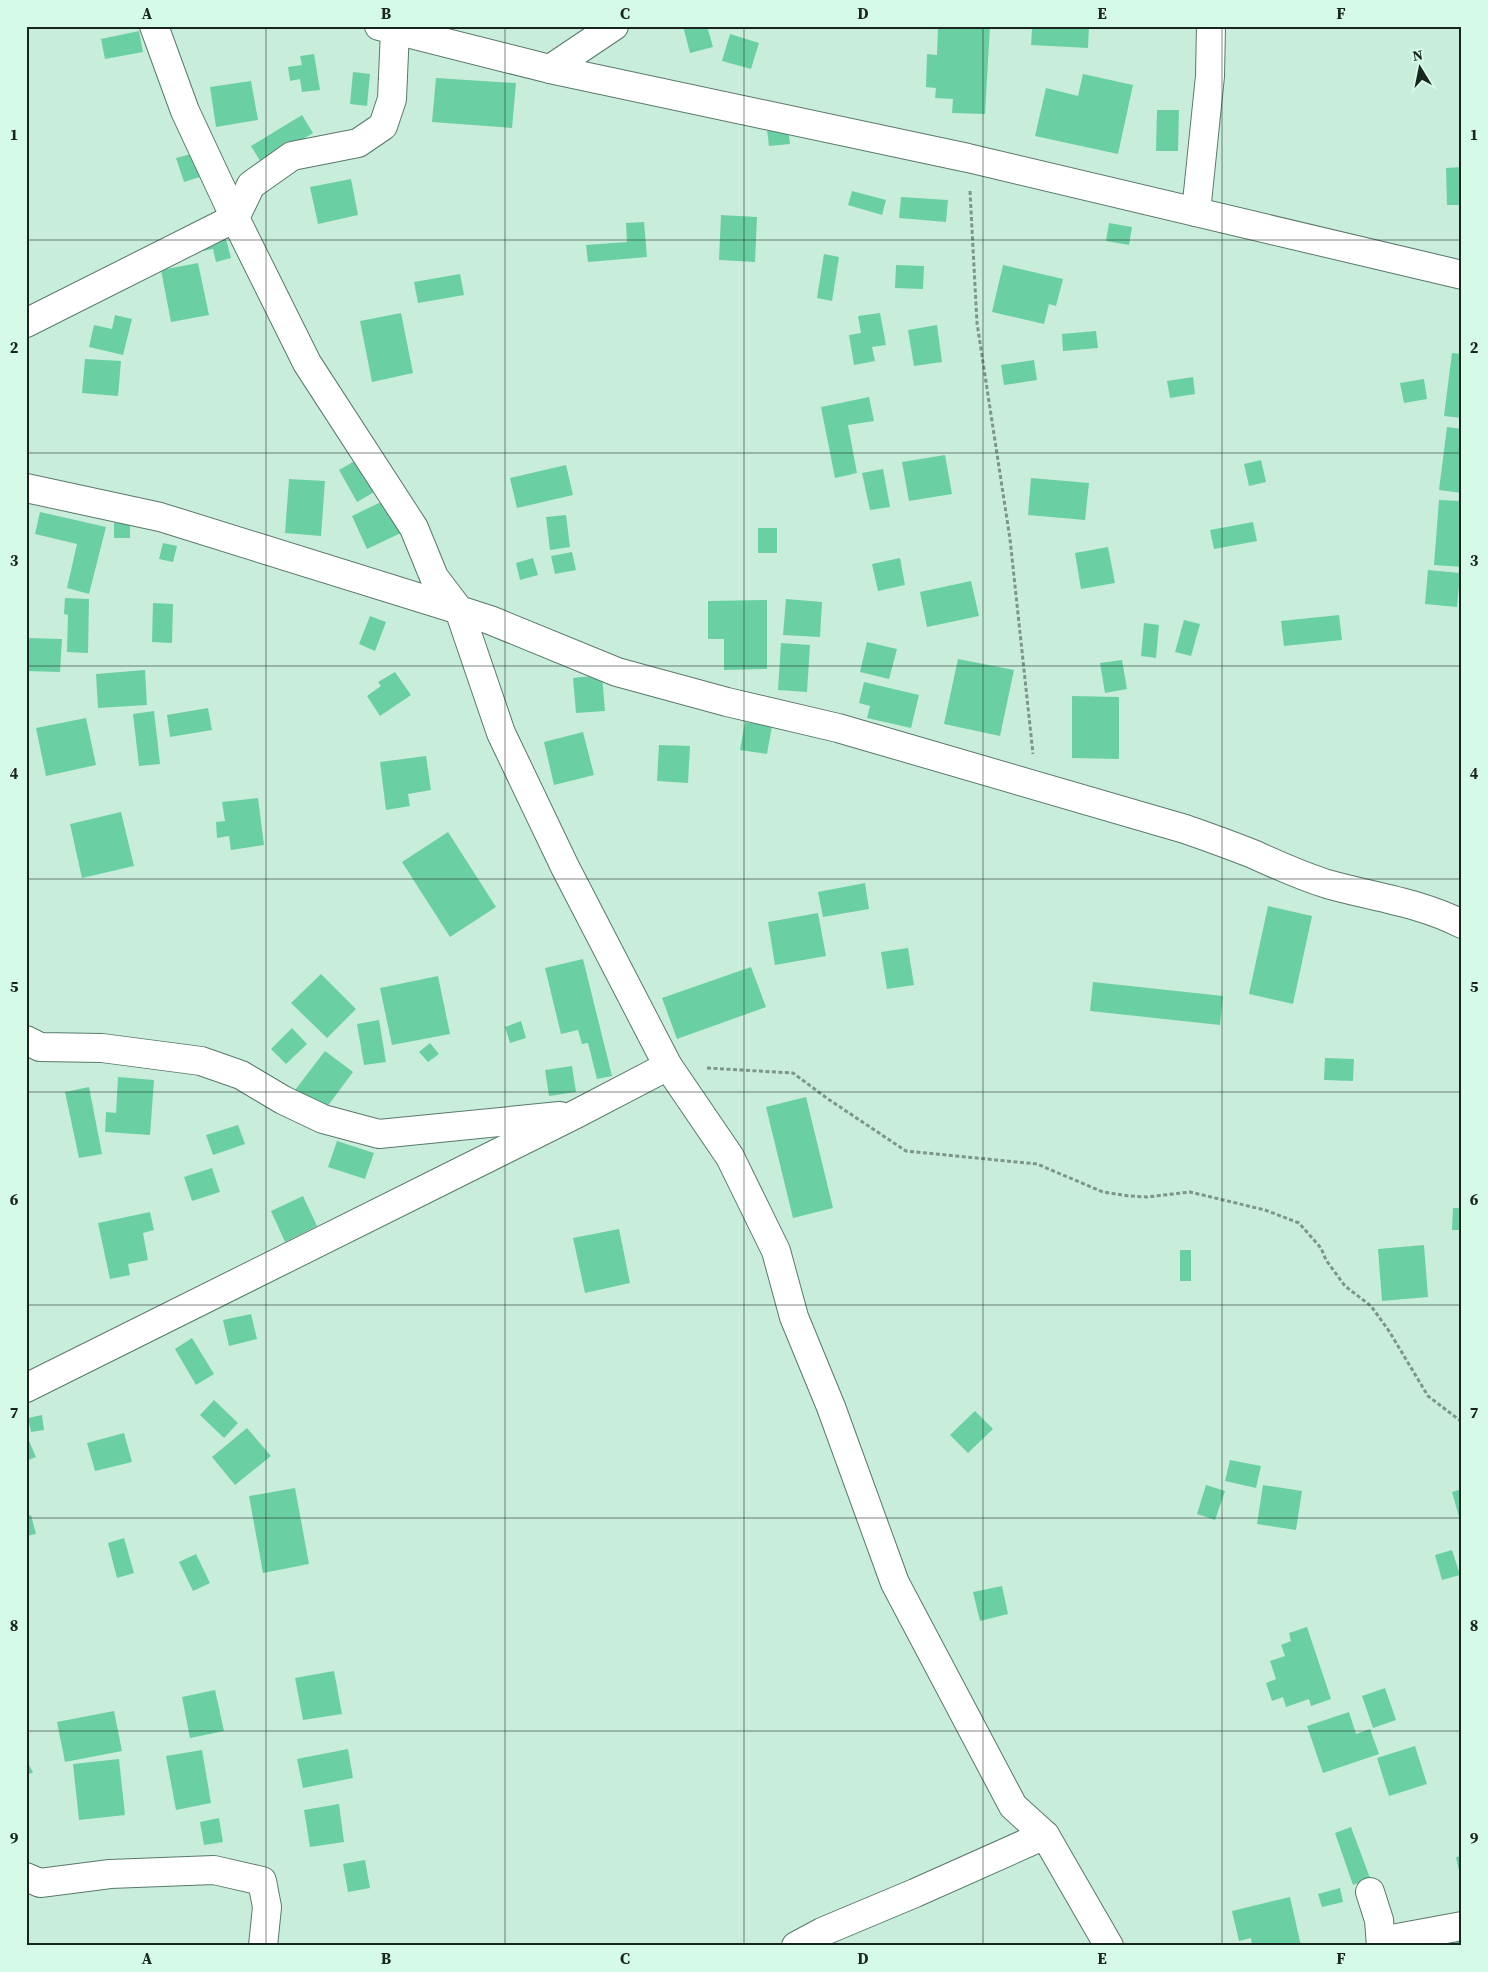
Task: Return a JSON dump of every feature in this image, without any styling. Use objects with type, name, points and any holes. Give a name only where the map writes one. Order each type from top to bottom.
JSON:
[{"type":"street","points":[[154,26],[185,111],[235,218],[307,363],[414,528],[434,577],[459,610],[502,733],[565,867],[668,1066],[730,1158],[776,1251],[794,1317],[831,1407],[895,1583],[1013,1806],[1045,1835],[1109,1946]]},
{"type":"street","points":[[550,69],[614,26]]},
{"type":"street","points":[[1196,212],[1210,76],[1212,26]]},
{"type":"street","points":[[26,324],[235,218],[251,185],[292,156],[358,143],[383,126],[392,100],[387,28],[550,69],[968,158],[1462,275]]},
{"type":"street","points":[[26,488],[160,516],[490,620],[617,672],[727,702],[838,728],[1037,787],[1185,828],[1229,844],[1304,876],[1328,884],[1406,903],[1442,914],[1462,924]]},
{"type":"street","points":[[26,1040],[40,1048],[102,1048],[200,1061],[241,1075],[282,1100],[323,1119],[379,1134],[576,1114]]},
{"type":"street","points":[[26,1388],[576,1114],[668,1066]]},
{"type":"street","points":[[796,1946],[822,1932],[1045,1835]]},
{"type":"street","points":[[26,1877],[40,1883],[110,1874],[214,1870],[262,1880],[267,1907],[263,1946]]},
{"type":"street","points":[[1370,1892],[1379,1920],[1381,1943],[1462,1926]]},
{"type":"path","points":[[968,158],[977,323],[1010,539],[1037,787]]},
{"type":"path","points":[[668,1066],[793,1073],[828,1099],[906,1151],[1037,1164],[1104,1192],[1129,1196],[1147,1197],[1190,1192],[1265,1210],[1299,1223],[1321,1248],[1326,1260],[1345,1286],[1371,1306],[1390,1331],[1428,1396],[1462,1422]]},
{"type":"building","points":[[683,26],[707,26],[713,47],[690,53]]},
{"type":"building","points":[[938,26],[990,26],[985,114],[952,113],[953,99],[935,98],[936,88],[926,87],[927,54],[937,55]]},
{"type":"building","points":[[1024,26],[1089,26],[1088,48],[1031,45],[1032,29],[1024,28]]},
{"type":"building","points":[[139,31],[143,52],[105,59],[101,39]]},
{"type":"building","points":[[730,34],[759,43],[751,69],[722,61]]},
{"type":"building","points":[[314,54],[320,90],[302,92],[300,79],[290,81],[288,67],[302,65],[300,56]]},
{"type":"building","points":[[353,72],[370,74],[367,106],[350,104]]},
{"type":"building","points":[[1083,74],[1133,85],[1118,154],[1035,136],[1046,88],[1078,96]]},
{"type":"building","points":[[436,78],[516,83],[512,128],[432,122]]},
{"type":"building","points":[[251,81],[258,120],[216,127],[210,87]]},
{"type":"building","points":[[1157,110],[1179,110],[1178,151],[1156,151]]},
{"type":"building","points":[[302,115],[313,133],[262,164],[251,146]]},
{"type":"building","points":[[788,128],[790,144],[769,146],[767,130]]},
{"type":"building","points":[[195,153],[203,176],[184,182],[176,158]]},
{"type":"building","points":[[1462,167],[1462,205],[1447,205],[1446,168]]},
{"type":"building","points":[[351,179],[358,215],[318,224],[310,187]]},
{"type":"building","points":[[852,191],[886,200],[882,215],[848,205]]},
{"type":"building","points":[[901,197],[948,200],[946,222],[899,218]]},
{"type":"building","points":[[721,215],[757,217],[755,262],[719,260]]},
{"type":"building","points":[[644,222],[647,257],[588,262],[586,245],[627,242],[626,223]]},
{"type":"building","points":[[1109,223],[1132,227],[1129,245],[1106,241]]},
{"type":"building","points":[[224,232],[231,258],[216,262],[213,249],[203,251],[200,238]]},
{"type":"building","points":[[824,254],[839,257],[832,301],[817,298]]},
{"type":"building","points":[[198,263],[209,315],[171,322],[161,270]]},
{"type":"building","points":[[896,265],[924,266],[923,289],[895,288]]},
{"type":"building","points":[[1003,265],[1063,279],[1056,306],[1049,304],[1044,324],[992,312]]},
{"type":"building","points":[[460,274],[464,295],[418,303],[414,282]]},
{"type":"building","points":[[401,313],[413,373],[372,382],[360,321]]},
{"type":"building","points":[[880,313],[886,345],[872,347],[875,361],[854,365],[849,335],[861,333],[858,316]]},
{"type":"building","points":[[115,315],[132,319],[123,355],[89,347],[94,325],[112,329]]},
{"type":"building","points":[[937,325],[942,362],[914,366],[908,330]]},
{"type":"building","points":[[1096,331],[1098,348],[1063,351],[1062,334]]},
{"type":"building","points":[[1452,353],[1462,354],[1462,418],[1444,416]]},
{"type":"building","points":[[85,359],[121,361],[118,396],[82,393]]},
{"type":"building","points":[[1034,360],[1037,380],[1004,385],[1001,365]]},
{"type":"building","points":[[1193,377],[1195,394],[1170,398],[1167,381]]},
{"type":"building","points":[[1424,379],[1427,399],[1404,403],[1400,383]]},
{"type":"building","points":[[869,397],[874,421],[848,425],[857,473],[835,478],[821,407]]},
{"type":"building","points":[[1447,427],[1462,429],[1462,493],[1439,490]]},
{"type":"building","points":[[945,455],[952,494],[909,501],[902,462]]},
{"type":"building","points":[[358,459],[376,491],[357,502],[339,470]]},
{"type":"building","points":[[1261,460],[1266,482],[1249,486],[1244,464]]},
{"type":"building","points":[[566,465],[573,495],[517,508],[510,478]]},
{"type":"building","points":[[883,469],[890,507],[870,510],[862,473]]},
{"type":"building","points":[[1031,478],[1089,483],[1085,520],[1028,515]]},
{"type":"building","points":[[289,479],[325,481],[321,536],[285,533]]},
{"type":"building","points":[[385,500],[401,533],[367,549],[352,516]]},
{"type":"building","points":[[1439,500],[1462,501],[1462,567],[1434,565]]},
{"type":"building","points":[[40,512],[106,527],[89,594],[67,588],[77,544],[35,534]]},
{"type":"building","points":[[566,515],[570,547],[550,550],[546,517]]},
{"type":"building","points":[[130,522],[130,538],[114,538],[114,523]]},
{"type":"building","points":[[1253,522],[1257,541],[1214,549],[1210,530]]},
{"type":"building","points":[[758,528],[777,528],[777,553],[758,553]]},
{"type":"building","points":[[163,543],[177,546],[173,562],[159,559]]},
{"type":"building","points":[[1108,547],[1115,583],[1081,589],[1075,553]]},
{"type":"building","points":[[572,552],[576,570],[555,574],[551,556]]},
{"type":"building","points":[[533,558],[538,575],[520,580],[516,563]]},
{"type":"building","points":[[900,558],[905,585],[878,591],[872,564]]},
{"type":"building","points":[[1428,570],[1460,573],[1457,607],[1425,604]]},
{"type":"building","points":[[971,581],[979,616],[927,627],[920,592]]},
{"type":"building","points":[[65,598],[89,599],[88,653],[67,652],[68,615],[64,614]]},
{"type":"building","points":[[786,599],[822,602],[820,637],[783,635]]},
{"type":"building","points":[[767,600],[767,669],[724,670],[724,639],[708,639],[708,601]]},
{"type":"building","points":[[153,603],[173,604],[172,643],[152,642]]},
{"type":"building","points":[[1339,615],[1342,640],[1284,646],[1281,621]]},
{"type":"building","points":[[370,616],[386,622],[375,651],[359,644]]},
{"type":"building","points":[[1184,620],[1200,624],[1191,656],[1175,652]]},
{"type":"building","points":[[1144,623],[1159,625],[1156,658],[1141,656]]},
{"type":"building","points":[[26,638],[62,639],[60,672],[26,671]]},
{"type":"building","points":[[867,642],[897,649],[889,679],[860,672]]},
{"type":"building","points":[[781,643],[810,645],[807,692],[778,690]]},
{"type":"building","points":[[958,659],[1014,670],[1000,736],[944,724]]},
{"type":"building","points":[[1122,660],[1127,689],[1105,693],[1100,663]]},
{"type":"building","points":[[145,670],[147,705],[98,708],[96,674]]},
{"type":"building","points":[[395,672],[411,695],[380,716],[367,696],[381,686],[378,682]]},
{"type":"building","points":[[602,675],[605,711],[576,713],[573,678]]},
{"type":"building","points":[[864,682],[919,695],[911,728],[867,718],[870,706],[859,703]]},
{"type":"building","points":[[1072,696],[1119,697],[1119,759],[1072,758]]},
{"type":"building","points":[[208,708],[212,730],[170,737],[167,715]]},
{"type":"building","points":[[154,711],[160,764],[139,766],[133,714]]},
{"type":"building","points":[[86,718],[96,765],[46,776],[36,728]]},
{"type":"building","points":[[745,722],[772,726],[767,754],[740,750]]},
{"type":"building","points":[[583,732],[594,775],[554,785],[544,742]]},
{"type":"building","points":[[659,745],[690,746],[688,783],[657,781]]},
{"type":"building","points":[[426,756],[431,790],[408,794],[410,806],[386,810],[380,762]]},
{"type":"building","points":[[258,798],[264,845],[231,850],[229,836],[217,838],[216,822],[225,821],[222,802]]},
{"type":"building","points":[[121,812],[134,866],[82,878],[70,824]]},
{"type":"building","points":[[448,832],[496,907],[450,937],[402,862]]},
{"type":"building","points":[[865,883],[869,909],[823,917],[818,892]]},
{"type":"building","points":[[1268,906],[1312,916],[1293,1004],[1249,994]]},
{"type":"building","points":[[818,913],[826,956],[775,965],[768,922]]},
{"type":"building","points":[[908,948],[914,985],[887,989],[881,952]]},
{"type":"building","points":[[583,959],[612,1076],[597,1079],[588,1043],[582,1044],[578,1030],[561,1034],[545,968]]},
{"type":"building","points":[[751,967],[766,1007],[677,1039],[662,998]]},
{"type":"building","points":[[321,974],[356,1009],[327,1038],[291,1003]]},
{"type":"building","points":[[438,976],[450,1034],[392,1045],[380,988]]},
{"type":"building","points":[[1093,982],[1223,996],[1220,1025],[1090,1011]]},
{"type":"building","points":[[379,1020],[386,1062],[364,1065],[357,1024]]},
{"type":"building","points":[[521,1021],[526,1038],[510,1043],[505,1027]]},
{"type":"building","points":[[292,1028],[307,1044],[286,1064],[271,1049]]},
{"type":"building","points":[[430,1043],[439,1054],[428,1062],[419,1052]]},
{"type":"building","points":[[325,1051],[353,1072],[324,1111],[295,1090]]},
{"type":"building","points":[[1325,1058],[1354,1059],[1353,1081],[1324,1080]]},
{"type":"building","points":[[572,1066],[576,1092],[549,1096],[545,1070]]},
{"type":"building","points":[[118,1077],[154,1080],[150,1135],[105,1132],[106,1112],[116,1113]]},
{"type":"building","points":[[89,1087],[102,1154],[79,1158],[65,1092]]},
{"type":"building","points":[[806,1097],[833,1208],[793,1218],[766,1107]]},
{"type":"building","points":[[238,1125],[245,1144],[213,1155],[206,1135]]},
{"type":"building","points":[[337,1141],[374,1153],[365,1179],[328,1167]]},
{"type":"building","points":[[212,1168],[220,1192],[192,1201],[184,1177]]},
{"type":"building","points":[[303,1196],[317,1226],[285,1242],[271,1211]]},
{"type":"building","points":[[1453,1208],[1462,1208],[1462,1230],[1452,1230]]},
{"type":"building","points":[[150,1212],[154,1230],[143,1233],[148,1260],[128,1264],[130,1275],[110,1279],[98,1223]]},
{"type":"building","points":[[619,1229],[630,1283],[585,1293],[573,1238]]},
{"type":"building","points":[[1424,1245],[1428,1297],[1382,1301],[1378,1249]]},
{"type":"building","points":[[1180,1250],[1191,1250],[1191,1281],[1180,1281]]},
{"type":"building","points":[[251,1314],[257,1339],[229,1346],[223,1320]]},
{"type":"building","points":[[192,1338],[214,1374],[196,1385],[175,1349]]},
{"type":"building","points":[[214,1400],[238,1423],[224,1438],[200,1415]]},
{"type":"building","points":[[975,1411],[993,1429],[968,1453],[950,1435]]},
{"type":"building","points":[[42,1415],[44,1430],[31,1432],[28,1418]]},
{"type":"building","points":[[247,1428],[271,1456],[235,1485],[212,1457]]},
{"type":"building","points":[[124,1433],[132,1462],[95,1471],[87,1443]]},
{"type":"building","points":[[26,1434],[36,1457],[26,1461]]},
{"type":"building","points":[[1230,1460],[1261,1466],[1256,1488],[1225,1481]]},
{"type":"building","points":[[1206,1485],[1225,1491],[1215,1520],[1197,1514]]},
{"type":"building","points":[[1263,1485],[1302,1491],[1296,1530],[1257,1524]]},
{"type":"building","points":[[295,1488],[309,1564],[263,1573],[249,1496]]},
{"type":"building","points":[[1462,1489],[1462,1523],[1461,1524],[1452,1492]]},
{"type":"building","points":[[31,1515],[36,1534],[26,1536],[26,1516]]},
{"type":"building","points":[[124,1538],[134,1573],[117,1578],[108,1543]]},
{"type":"building","points":[[1452,1550],[1460,1575],[1442,1580],[1435,1555]]},
{"type":"building","points":[[196,1554],[210,1583],[193,1591],[179,1562]]},
{"type":"building","points":[[1002,1586],[1008,1614],[980,1621],[973,1592]]},
{"type":"building","points":[[1307,1627],[1331,1699],[1311,1706],[1309,1699],[1286,1707],[1283,1697],[1272,1701],[1266,1683],[1276,1679],[1270,1661],[1285,1656],[1281,1645],[1291,1641],[1289,1633]]},
{"type":"building","points":[[334,1671],[342,1714],[303,1720],[295,1678]]},
{"type":"building","points":[[1385,1688],[1396,1720],[1373,1728],[1362,1696]]},
{"type":"building","points":[[215,1690],[224,1731],[190,1738],[182,1697]]},
{"type":"building","points":[[114,1711],[122,1751],[65,1762],[57,1722]]},
{"type":"building","points":[[1349,1712],[1356,1734],[1370,1729],[1379,1754],[1323,1773],[1307,1726]]},
{"type":"building","points":[[1415,1746],[1427,1784],[1389,1796],[1377,1758]]},
{"type":"building","points":[[348,1749],[353,1778],[303,1788],[297,1759]]},
{"type":"building","points":[[202,1750],[211,1803],[176,1810],[166,1756]]},
{"type":"building","points":[[119,1759],[125,1815],[79,1820],[73,1764]]},
{"type":"building","points":[[26,1760],[33,1772],[26,1776]]},
{"type":"building","points":[[339,1804],[344,1842],[310,1847],[304,1810]]},
{"type":"building","points":[[219,1818],[223,1842],[204,1845],[200,1822]]},
{"type":"building","points":[[1351,1827],[1370,1878],[1353,1885],[1335,1833]]},
{"type":"building","points":[[1462,1856],[1462,1880],[1461,1880],[1456,1857]]},
{"type":"building","points":[[365,1860],[370,1888],[348,1892],[343,1864]]},
{"type":"building","points":[[1340,1888],[1343,1902],[1322,1907],[1318,1894]]},
{"type":"building","points":[[1290,1897],[1301,1946],[1263,1946],[1262,1943],[1252,1946],[1251,1938],[1239,1941],[1232,1911]]},
{"type":"building","points":[[1462,1936],[1462,1946],[1435,1946],[1434,1942]]}]
